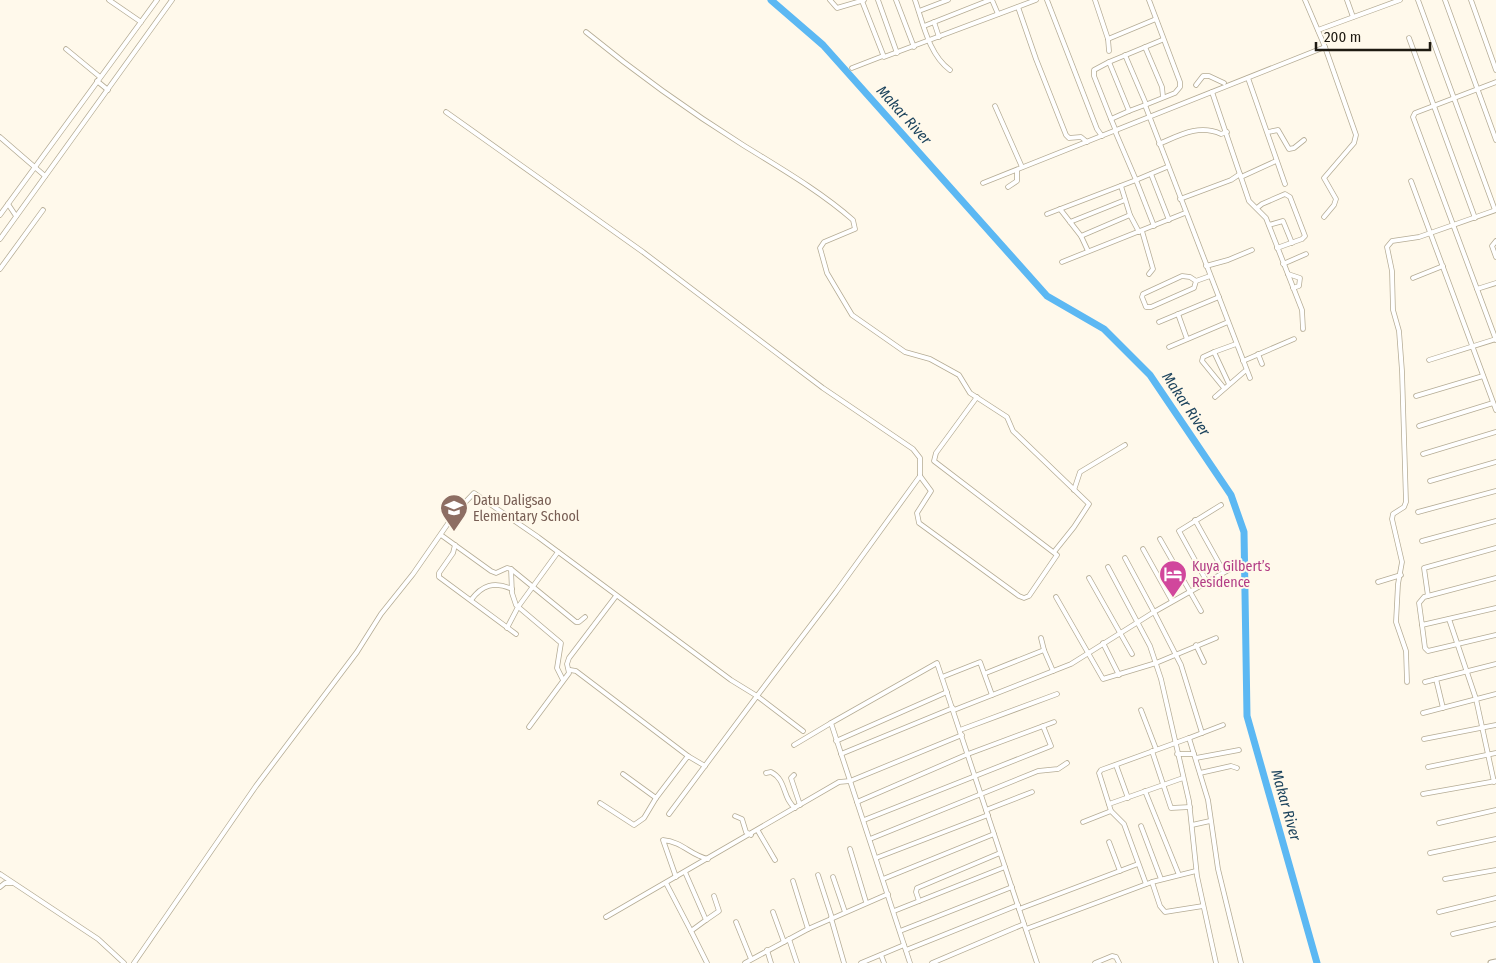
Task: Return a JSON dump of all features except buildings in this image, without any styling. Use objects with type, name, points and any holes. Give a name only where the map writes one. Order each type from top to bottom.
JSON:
[{"type":"main road","points":[[1491,963],[1496,962]]},
{"type":"street","points":[[109,0],[141,22]]},
{"type":"street","points":[[0,215],[97,81],[116,58],[156,0]]},
{"type":"street","points":[[0,238],[172,0]]},
{"type":"street","points":[[830,0],[837,8],[863,0],[883,56]]},
{"type":"street","points":[[878,0],[897,53]]},
{"type":"street","points":[[896,0],[914,47]]},
{"type":"street","points":[[915,0],[929,41],[940,61],[950,70]]},
{"type":"street","points":[[919,11],[948,0]]},
{"type":"street","points":[[974,0],[977,5]]},
{"type":"street","points":[[924,26],[991,0],[998,14]]},
{"type":"street","points":[[852,68],[914,47],[1036,0]]},
{"type":"street","points":[[1047,0],[1097,129],[1102,136]]},
{"type":"street","points":[[1095,0],[1108,38],[1109,51]]},
{"type":"street","points":[[1111,119],[1162,96],[1175,93],[1180,88],[1180,82],[1148,0]]},
{"type":"street","points":[[1305,0],[1325,47],[1356,138],[1352,146],[1324,178],[1336,199],[1334,205],[1324,217]]},
{"type":"street","points":[[1347,0],[1353,17]]},
{"type":"street","points":[[1318,30],[1400,0]]},
{"type":"street","points":[[1407,682],[1406,651],[1396,622],[1398,584],[1402,562],[1392,519],[1394,514],[1404,507],[1406,502],[1402,371],[1399,331],[1393,310],[1392,268],[1387,249],[1388,244],[1392,242],[1431,233],[1496,210],[1418,0]]},
{"type":"street","points":[[1444,0],[1496,140]]},
{"type":"street","points":[[1470,0],[1496,70]]},
{"type":"street","points":[[1018,7],[1036,59],[1069,138],[1067,148]]},
{"type":"street","points":[[1108,38],[1156,20]]},
{"type":"street","points":[[934,22],[940,37]]},
{"type":"street","points":[[586,32],[635,71],[721,130],[778,166],[853,220],[855,229],[824,242],[820,248],[827,273],[852,315],[905,352],[930,359],[959,375],[967,389],[977,398],[1007,417],[1013,431],[1089,504],[1054,552]]},
{"type":"street","points":[[1409,38],[1475,218]]},
{"type":"street","points":[[1154,226],[1094,72],[1096,68],[1162,40]]},
{"type":"street","points":[[1145,47],[1162,87],[1162,96]]},
{"type":"street","points":[[983,182],[1325,47]]},
{"type":"street","points":[[66,49],[100,77]]},
{"type":"street","points":[[1125,55],[1185,214],[1219,297],[1245,371],[1250,378]]},
{"type":"street","points":[[1109,62],[1128,111]]},
{"type":"street","points":[[1196,85],[1204,76],[1209,76],[1224,83]]},
{"type":"street","points":[[1248,78],[1285,184]]},
{"type":"street","points":[[97,81],[108,90]]},
{"type":"street","points":[[1429,360],[1496,340],[1413,119],[1415,112],[1496,82]]},
{"type":"street","points":[[1212,92],[1249,201],[1264,215],[1269,224],[1302,313],[1303,329]]},
{"type":"street","points":[[995,106],[1022,168]]},
{"type":"street","points":[[446,112],[643,252],[823,388],[913,449],[920,458],[920,476],[836,592],[669,814]]},
{"type":"street","points":[[1159,144],[1191,130],[1210,129],[1221,134],[1227,132]]},
{"type":"street","points":[[1268,132],[1278,130],[1289,149],[1294,148],[1304,140]]},
{"type":"street","points":[[1069,138],[1079,136],[1087,142]]},
{"type":"street","points":[[0,137],[45,176]]},
{"type":"street","points":[[1180,199],[1276,161]]},
{"type":"street","points":[[1047,214],[1167,167]]},
{"type":"street","points":[[1008,187],[1017,182],[1017,170]]},
{"type":"street","points":[[1151,174],[1169,220]]},
{"type":"street","points":[[1412,181],[1496,410]]},
{"type":"street","points":[[1121,186],[1130,215],[1140,232],[1152,266],[1153,271],[1149,274]]},
{"type":"street","points":[[1257,208],[1282,195],[1288,196],[1305,236],[1302,239],[1277,248]]},
{"type":"street","points":[[1070,222],[1126,200]]},
{"type":"street","points":[[8,204],[16,216]]},
{"type":"street","points":[[1060,209],[1081,236],[1088,251]]},
{"type":"street","points":[[0,269],[43,210]]},
{"type":"street","points":[[1062,262],[1185,214]]},
{"type":"street","points":[[1081,236],[1130,215]]},
{"type":"street","points":[[1269,224],[1283,221],[1292,243]]},
{"type":"street","points":[[1496,241],[1492,246],[1496,257]]},
{"type":"street","points":[[1206,266],[1228,260],[1252,250]]},
{"type":"street","points":[[1283,264],[1306,254]]},
{"type":"street","points":[[1413,278],[1443,266]]},
{"type":"street","points":[[1288,274],[1300,278],[1299,286],[1293,288]]},
{"type":"street","points":[[1182,276],[1190,277],[1196,281],[1196,286],[1192,290],[1150,307],[1145,305],[1142,295],[1145,292],[1182,276]]},
{"type":"street","points":[[1196,281],[1210,276]]},
{"type":"street","points":[[1477,290],[1496,283]]},
{"type":"street","points":[[1160,322],[1219,297]]},
{"type":"street","points":[[1178,314],[1187,339]]},
{"type":"street","points":[[1169,347],[1228,322]]},
{"type":"street","points":[[1243,361],[1294,339]]},
{"type":"street","points":[[1224,388],[1202,361],[1203,357],[1236,344]]},
{"type":"street","points":[[1214,352],[1229,384]]},
{"type":"street","points":[[1258,354],[1262,364]]},
{"type":"street","points":[[1215,397],[1245,371]]},
{"type":"street","points":[[1416,396],[1483,376]]},
{"type":"street","points":[[920,476],[931,491],[917,513],[919,523],[1022,598],[1029,596],[1058,555],[934,461],[936,452],[977,398]]},
{"type":"street","points":[[1419,426],[1493,403]]},
{"type":"street","points":[[1423,454],[1496,432]]},
{"type":"street","points":[[1074,490],[1080,472],[1125,445]]},
{"type":"street","points":[[1430,481],[1496,462]]},
{"type":"street","points":[[1418,512],[1496,491]]},
{"type":"street","points":[[134,963],[256,786],[460,507],[474,493],[803,731]]},
{"type":"street","points":[[1206,582],[1179,532],[1183,527],[1222,505]]},
{"type":"street","points":[[1196,520],[1224,572]]},
{"type":"street","points":[[1422,541],[1496,521]]},
{"type":"street","points":[[441,534],[486,568],[496,573]]},
{"type":"street","points":[[1160,539],[1201,611]]},
{"type":"street","points":[[455,545],[453,553],[438,577],[516,634]]},
{"type":"street","points":[[1143,548],[1172,601]]},
{"type":"street","points":[[1428,596],[1424,568],[1496,548]]},
{"type":"street","points":[[507,628],[518,607],[558,552]]},
{"type":"street","points":[[1125,558],[1177,654],[1202,733]]},
{"type":"street","points":[[496,573],[507,568],[533,586],[576,622],[585,617]]},
{"type":"street","points":[[1108,568],[1137,621],[1156,662],[1190,807],[1196,871],[1216,963]]},
{"type":"street","points":[[841,754],[1074,662],[1137,621],[1232,568]]},
{"type":"street","points":[[511,570],[513,598],[518,607],[561,643],[558,668],[563,680]]},
{"type":"street","points":[[493,584],[496,573]]},
{"type":"street","points":[[1378,582],[1401,575]]},
{"type":"street","points":[[1089,578],[1132,654]]},
{"type":"street","points":[[1496,578],[1428,596],[1419,603],[1425,648],[1428,651],[1496,635]]},
{"type":"street","points":[[471,600],[482,588],[493,584],[512,588]]},
{"type":"street","points":[[570,670],[567,664],[569,658],[616,596]]},
{"type":"street","points":[[1056,597],[1102,679],[1156,662],[1216,638]]},
{"type":"street","points":[[1422,625],[1496,608]]},
{"type":"street","points":[[1422,794],[1495,782],[1476,699],[1449,619]]},
{"type":"street","points":[[1042,638],[1044,650],[1053,671]]},
{"type":"street","points":[[1103,643],[1119,675]]},
{"type":"street","points":[[1196,645],[1204,662]]},
{"type":"street","points":[[986,673],[1044,650]]},
{"type":"street","points":[[942,677],[980,662],[986,673],[992,695]]},
{"type":"street","points":[[794,746],[937,663],[1037,963]]},
{"type":"street","points":[[1425,682],[1496,664]]},
{"type":"street","points":[[570,670],[576,671],[688,756],[705,766]]},
{"type":"street","points":[[529,727],[570,670]]},
{"type":"street","points":[[1436,679],[1443,708]]},
{"type":"street","points":[[836,741],[947,692]]},
{"type":"street","points":[[606,917],[840,782],[850,781],[1058,694]]},
{"type":"street","points":[[1423,713],[1496,694]]},
{"type":"street","points":[[1141,710],[1172,809],[1190,807]]},
{"type":"street","points":[[857,802],[968,754],[1054,722]]},
{"type":"street","points":[[831,724],[910,963]]},
{"type":"street","points":[[1146,884],[1124,824],[1111,811],[1098,773],[1223,725]]},
{"type":"street","points":[[1424,739],[1496,725]]},
{"type":"street","points":[[864,820],[1051,746],[1044,726]]},
{"type":"street","points":[[1189,738],[1208,800],[1218,869],[1241,963]]},
{"type":"street","points":[[1177,754],[1195,756],[1239,750]]},
{"type":"street","points":[[1428,767],[1496,753]]},
{"type":"street","points":[[600,803],[634,825],[644,818],[656,798],[688,756]]},
{"type":"street","points":[[870,839],[1038,771],[1058,769],[1067,763]]},
{"type":"street","points":[[1116,765],[1128,798]]},
{"type":"street","points":[[1200,773],[1231,766],[1237,768]]},
{"type":"street","points":[[766,772],[773,772],[780,779],[788,802],[795,808]]},
{"type":"street","points":[[622,774],[656,798]]},
{"type":"street","points":[[794,774],[790,778],[800,805]]},
{"type":"street","points":[[1109,804],[1183,778]]},
{"type":"street","points":[[1145,791],[1179,875]]},
{"type":"street","points":[[986,810],[1032,792]]},
{"type":"street","points":[[1438,823],[1496,810]]},
{"type":"street","points":[[1083,822],[1111,811]]},
{"type":"street","points":[[876,858],[988,815]]},
{"type":"street","points":[[735,816],[742,819],[746,832],[751,835]]},
{"type":"street","points":[[1192,825],[1210,821]]},
{"type":"street","points":[[1141,826],[1161,879]]},
{"type":"street","points":[[758,831],[775,860]]},
{"type":"street","points":[[883,879],[994,834]]},
{"type":"street","points":[[1430,853],[1496,838]]},
{"type":"street","points":[[676,877],[663,840],[679,843],[696,856],[708,859]]},
{"type":"street","points":[[1109,842],[1120,870]]},
{"type":"street","points":[[850,849],[866,902]]},
{"type":"street","points":[[919,901],[916,892],[918,888],[1000,853]]},
{"type":"street","points":[[906,950],[1138,864]]},
{"type":"street","points":[[894,911],[1005,867]]},
{"type":"street","points":[[1445,879],[1496,870]]},
{"type":"street","points":[[1026,929],[1146,884],[1196,871]]},
{"type":"street","points":[[685,872],[706,920]]},
{"type":"street","points":[[0,874],[98,939],[124,963]]},
{"type":"street","points":[[818,874],[844,963]]},
{"type":"street","points":[[833,877],[845,912]]},
{"type":"street","points":[[793,881],[808,929]]},
{"type":"street","points":[[0,887],[5,883],[12,882]]},
{"type":"street","points":[[1152,882],[1160,906],[1165,912],[1203,906]]},
{"type":"street","points":[[666,883],[707,963]]},
{"type":"street","points":[[900,932],[1012,887]]},
{"type":"street","points":[[745,963],[808,929],[888,894]]},
{"type":"street","points":[[691,931],[719,912],[714,896]]},
{"type":"street","points":[[1439,912],[1496,898]]},
{"type":"street","points":[[773,912],[784,942]]},
{"type":"street","points":[[736,922],[751,959]]},
{"type":"street","points":[[932,963],[1024,924]]},
{"type":"street","points":[[1453,934],[1496,924]]},
{"type":"street","points":[[789,939],[797,963]]},
{"type":"street","points":[[861,963],[904,945]]},
{"type":"street","points":[[767,950],[771,963]]},
{"type":"street","points":[[881,955],[884,963]]},
{"type":"street","points":[[1095,963],[1112,956],[1116,957],[1118,963]]},
{"type":"waterway","name":"Makar River","points":[[771,0],[823,45],[1047,296],[1104,329],[1150,375],[1231,495],[1244,532],[1247,716],[1317,963]]},
{"type":"place","name":"Datu Daligsao Elementary School","points":[[454,532]]},
{"type":"place","name":"Kuya Gilbert’s Residence","points":[[1173,598]]}]
